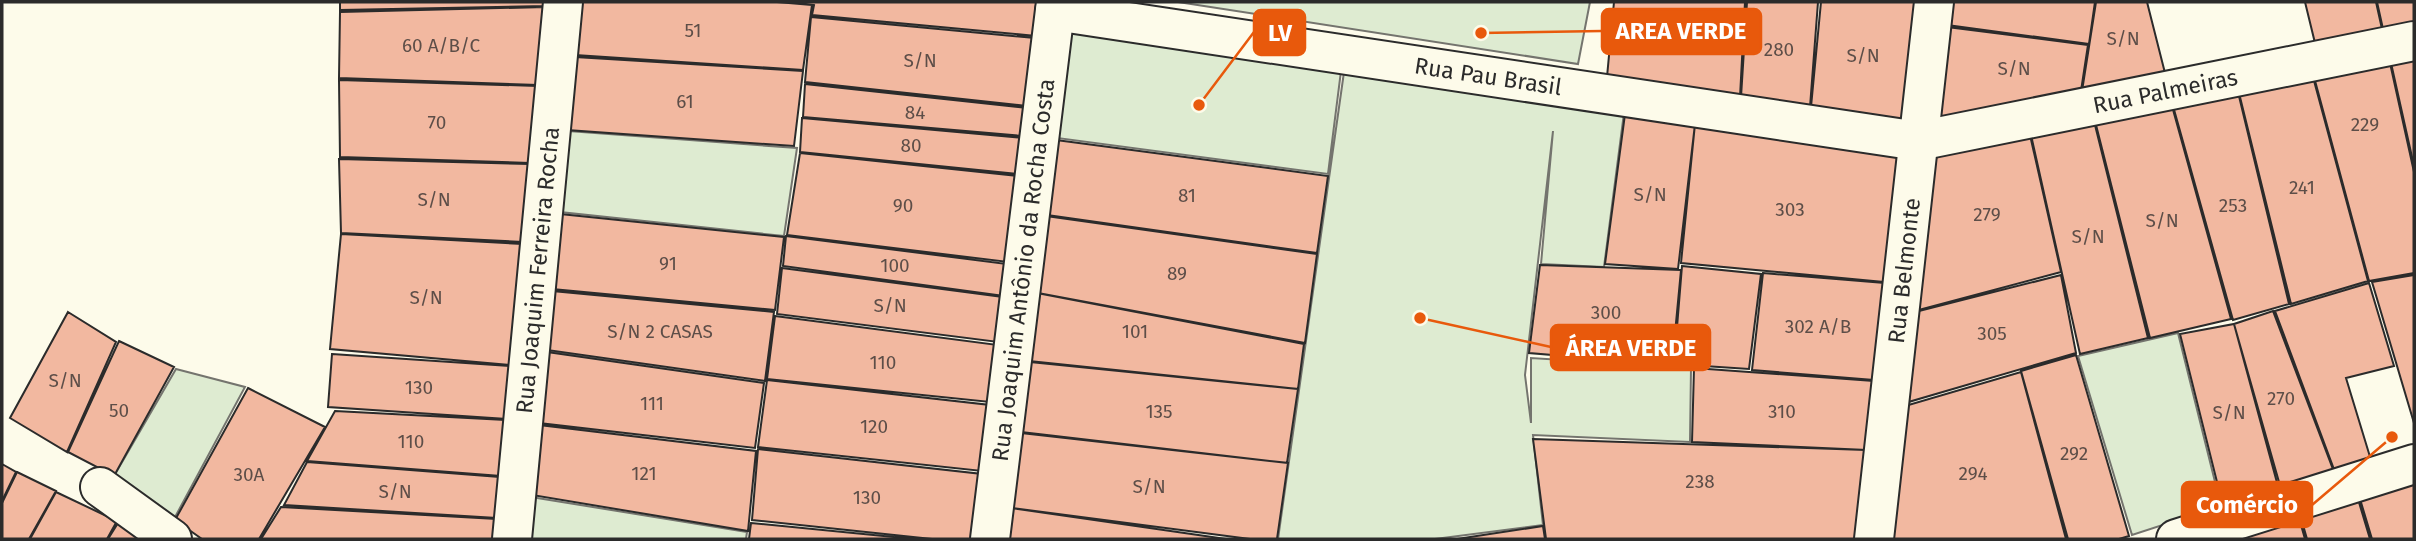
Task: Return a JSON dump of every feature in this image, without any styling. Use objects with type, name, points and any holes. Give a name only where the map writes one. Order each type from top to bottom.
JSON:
[{"type":"street","name":"Rua Joaquim Ferreira Rocha","points":[[512,539],[564,2]]},
{"type":"street","name":"Rua Belmonte","points":[[1874,539],[1934,2]]},
{"type":"street","name":"Rua Pau Brasil","points":[[1056,6],[1918,141]]},
{"type":"street","name":"Rua Joaquim Antônio da Rocha Costa","points":[[990,539],[1056,6]]},
{"type":"street","name":"Rua Palmeiras","points":[[1918,141],[2414,41]]},
{"type":"street","points":[[2176,539],[2414,464]]},
{"type":"street","points":[[100,487],[172,539]]},
{"type":"green space","points":[[1178,2],[1590,2],[1578,64]]},
{"type":"green space","points":[[1070,29],[1341,71],[1328,174],[1057,138]]},
{"type":"green space","points":[[1344,72],[1624,113],[1604,267],[1541,264],[1553,131],[1525,375],[1531,423],[1531,358],[1691,368],[1690,442],[1533,435],[1543,525],[1435,539],[1278,539]]},
{"type":"green space","points":[[568,131],[797,148],[784,236],[560,212]]},
{"type":"green space","points":[[2178,333],[2221,506],[2132,535],[2078,356]]},
{"type":"green space","points":[[176,369],[245,387],[174,519],[114,476]]},
{"type":"green space","points":[[531,497],[747,532],[746,539],[528,539]]},
{"type":"building","points":[[340,2],[546,2],[546,6],[340,10]]},
{"type":"building","points":[[581,2],[777,2],[812,5],[803,70],[575,55]]},
{"type":"building","points":[[791,2],[1039,2],[1036,36],[812,15],[814,5]]},
{"type":"building","points":[[1614,2],[1745,2],[1740,97],[1607,77]]},
{"type":"building","points":[[1747,2],[1818,2],[1810,107],[1741,97]]},
{"type":"building","points":[[1821,2],[1915,2],[1902,121],[1811,107]]},
{"type":"building","points":[[1950,2],[2095,2],[2089,44],[1947,25]]},
{"type":"building","points":[[2096,2],[2147,2],[2165,73],[2082,91]]},
{"type":"building","points":[[2305,2],[2376,2],[2382,29],[2315,43]]},
{"type":"building","points":[[2377,2],[2414,2],[2414,23],[2383,29]]},
{"type":"building","points":[[546,7],[538,85],[339,78],[340,12]]},
{"type":"building","points":[[811,17],[1035,38],[1027,106],[805,82]]},
{"type":"building","points":[[1947,27],[2088,45],[2081,91],[1937,120]]},
{"type":"building","points":[[575,57],[803,71],[794,146],[567,130]]},
{"type":"building","points":[[2414,58],[2414,166],[2391,63]]},
{"type":"building","points":[[2390,63],[2414,172],[2414,273],[2369,281],[2314,77]]},
{"type":"building","points":[[2313,77],[2368,281],[2291,304],[2239,93]]},
{"type":"building","points":[[339,80],[538,86],[530,163],[340,157]]},
{"type":"building","points":[[805,84],[1027,108],[1023,136],[803,117]]},
{"type":"building","points":[[2238,92],[2289,304],[2233,320],[2173,106]]},
{"type":"building","points":[[2172,106],[2231,319],[2150,338],[2095,121]]},
{"type":"building","points":[[1625,114],[1695,124],[1678,269],[1605,264]]},
{"type":"building","points":[[802,118],[1023,138],[1019,174],[800,152]]},
{"type":"building","points":[[2094,121],[2148,338],[2080,354],[2031,135]]},
{"type":"building","points":[[1695,124],[1900,154],[1884,282],[1681,263]]},
{"type":"building","points":[[2030,135],[2061,272],[1915,311],[1933,155]]},
{"type":"building","points":[[1056,140],[1328,176],[1317,253],[1047,215]]},
{"type":"building","points":[[800,153],[1019,176],[1008,262],[787,235]]},
{"type":"building","points":[[339,159],[530,164],[523,242],[341,233]]},
{"type":"building","points":[[560,214],[784,237],[775,310],[552,289]]},
{"type":"building","points":[[1046,216],[1317,254],[1305,343],[1038,293]]},
{"type":"building","points":[[341,234],[523,244],[511,365],[330,349]]},
{"type":"building","points":[[786,236],[1007,264],[1004,296],[783,266]]},
{"type":"building","points":[[1540,265],[1681,270],[1672,365],[1529,353]]},
{"type":"building","points":[[1682,266],[1761,274],[1749,369],[1674,364]]},
{"type":"building","points":[[782,268],[1003,297],[998,342],[777,314]]},
{"type":"building","points":[[1763,273],[1885,283],[1874,380],[1752,370]]},
{"type":"building","points":[[2061,275],[2076,353],[1905,403],[1915,312]]},
{"type":"building","points":[[2414,275],[2414,423],[2372,282]]},
{"type":"building","points":[[2369,283],[2394,366],[2346,378],[2371,460],[2335,472],[2275,311]]},
{"type":"building","points":[[552,291],[774,312],[765,381],[547,350]]},
{"type":"building","points":[[1037,293],[1304,344],[1298,389],[1029,361]]},
{"type":"building","points":[[2273,311],[2334,472],[2281,489],[2234,324]]},
{"type":"building","points":[[68,312],[116,342],[67,452],[10,418]]},
{"type":"building","points":[[775,316],[998,345],[990,402],[767,379]]},
{"type":"building","points":[[2234,324],[2279,490],[2223,506],[2180,334]]},
{"type":"building","points":[[119,341],[174,367],[114,476],[68,452]]},
{"type":"building","points":[[547,352],[764,383],[755,448],[539,423]]},
{"type":"building","points":[[332,354],[511,366],[507,419],[328,407]]},
{"type":"building","points":[[2076,355],[2129,536],[2119,539],[2068,539],[2021,371]]},
{"type":"building","points":[[1030,362],[1298,389],[1287,463],[1021,432]]},
{"type":"building","points":[[1694,368],[1874,381],[1867,450],[1692,442]]},
{"type":"building","points":[[2021,372],[2066,539],[1890,539],[1905,406]]},
{"type":"building","points":[[767,380],[990,405],[982,471],[758,447]]},
{"type":"building","points":[[248,388],[325,427],[259,539],[202,539],[175,520]]},
{"type":"building","points":[[335,411],[506,420],[501,476],[307,461]]},
{"type":"building","points":[[539,425],[756,451],[748,531],[532,495]]},
{"type":"building","points":[[1021,433],[1288,463],[1277,539],[1250,539],[1012,508]]},
{"type":"building","points":[[1533,439],[1866,450],[1857,539],[1546,539]]},
{"type":"building","points":[[758,449],[982,474],[974,539],[932,539],[752,520]]},
{"type":"building","points":[[307,462],[500,477],[497,518],[284,505]]},
{"type":"building","points":[[2,464],[16,472],[2,501]]},
{"type":"building","points":[[17,472],[56,491],[29,539],[2,539],[2,503]]},
{"type":"building","points":[[2414,482],[2414,539],[2372,539],[2360,499]]},
{"type":"building","points":[[56,492],[117,521],[107,539],[30,539]]},
{"type":"building","points":[[2358,499],[2370,539],[2307,539],[2301,518]]},
{"type":"building","points":[[281,507],[497,519],[495,539],[261,539]]},
{"type":"building","points":[[1011,508],[1226,539],[1007,539]]},
{"type":"building","points":[[2299,518],[2305,539],[2232,539]]},
{"type":"building","points":[[118,523],[142,539],[108,539]]},
{"type":"building","points":[[751,523],[914,539],[749,539]]},
{"type":"building","points":[[1543,526],[1545,539],[1457,539]]},
{"type":"place","name":"AREA VERDE","points":[[1481,33]]},
{"type":"place","name":"LV","points":[[1199,105]]},
{"type":"place","name":"ÁREA VERDE","points":[[1420,318]]},
{"type":"place","name":"Comércio","points":[[2392,437]]}]
